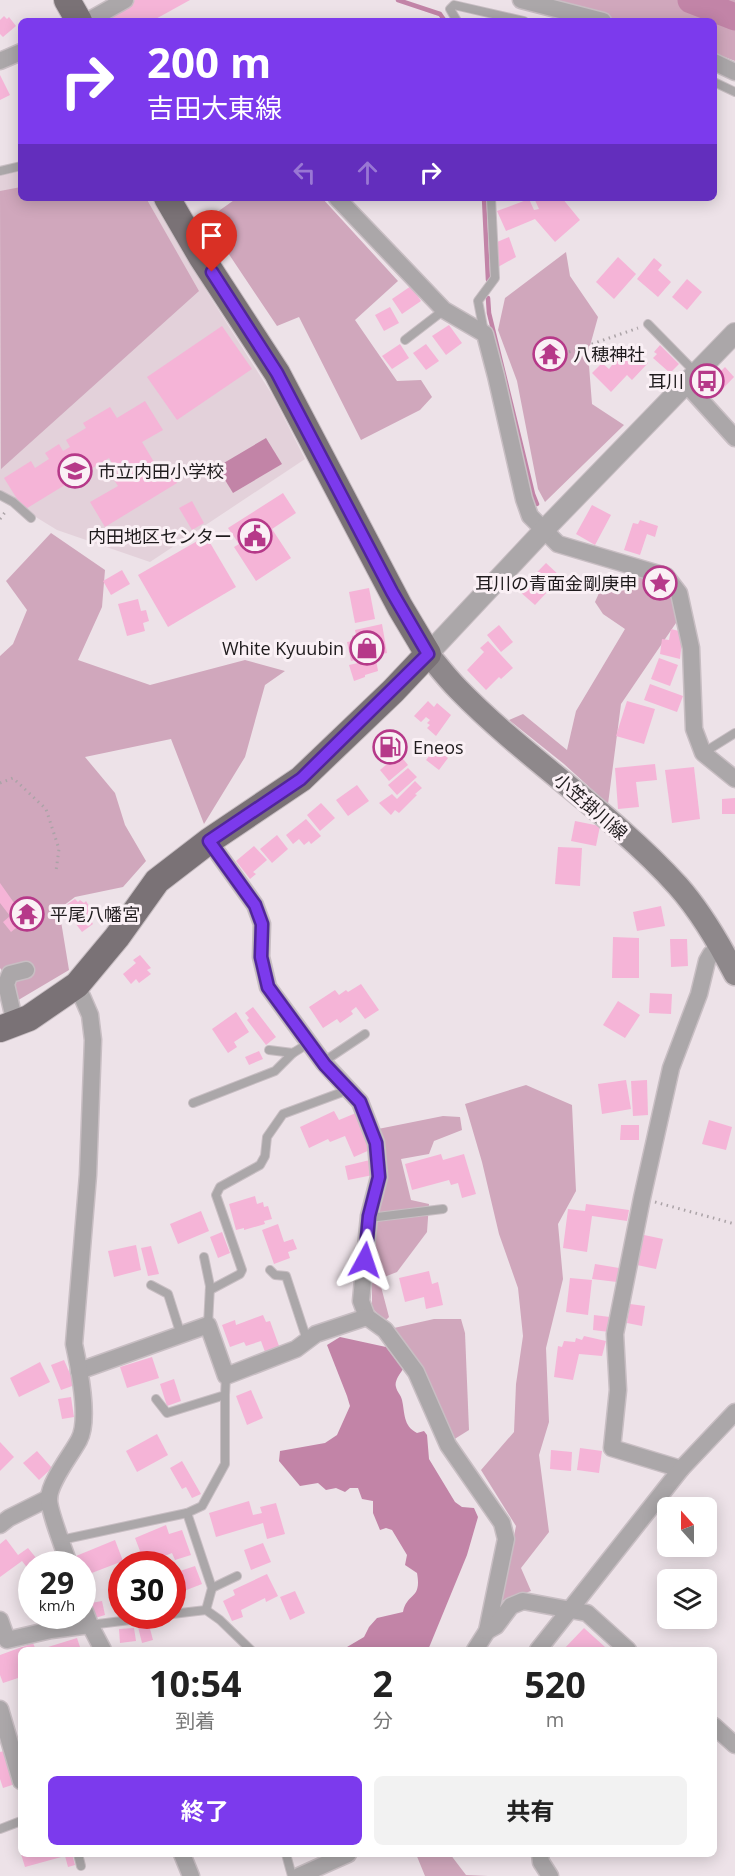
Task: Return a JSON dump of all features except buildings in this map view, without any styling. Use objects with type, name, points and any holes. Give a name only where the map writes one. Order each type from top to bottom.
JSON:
[{"type":"main road","points":[[67,0],[77,18]]},
{"type":"main road","points":[[8,1026],[29,1018],[78,985],[117,937],[157,881],[209,841],[301,779],[428,654],[400,607],[277,373],[168,201]]},
{"type":"main road","name":"小笠掛川線","points":[[428,654],[456,688],[493,723],[637,845],[679,887],[729,945],[735,974]]},
{"type":"street","points":[[93,18],[125,0]]},
{"type":"street","points":[[521,0],[591,18]]},
{"type":"street","points":[[0,61],[18,53]]},
{"type":"street","points":[[717,63],[735,72]]},
{"type":"street","points":[[340,201],[444,310],[485,334],[530,516],[558,544],[666,576],[679,593],[691,648],[694,729],[703,753],[735,779]]},
{"type":"street","points":[[428,654],[544,530],[735,333]]},
{"type":"street","points":[[691,379],[735,438]]},
{"type":"street","points":[[209,841],[255,905],[262,924],[261,957],[268,987],[323,1062],[360,1102],[376,1143],[379,1177],[369,1218],[361,1301],[367,1317],[385,1330],[416,1372],[448,1444],[502,1522],[506,1539],[486,1631],[477,1647]]},
{"type":"street","points":[[681,1469],[612,1448],[618,1390],[615,1334],[671,1068],[699,994],[707,961],[711,954],[729,945]]},
{"type":"street","points":[[8,1026],[6,984],[10,974],[26,970]]},
{"type":"street","points":[[65,1551],[49,1498],[64,1462],[79,1440],[84,1426],[74,1344],[88,1175],[93,1040],[90,1015],[78,985]]},
{"type":"street","points":[[79,1371],[208,1325],[226,1376],[296,1348],[316,1334],[367,1317]]},
{"type":"street","points":[[540,1647],[681,1469],[735,1412]]},
{"type":"street","points":[[0,1525],[16,1513],[49,1498]]},
{"type":"street","points":[[486,1631],[496,1626],[511,1606],[523,1601],[587,1613],[625,1647]]},
{"type":"street","points":[[0,1620],[4,1641],[33,1629]]},
{"type":"street","points":[[92,1629],[101,1647]]},
{"type":"street","points":[[0,1709],[18,1771]]},
{"type":"street","points":[[717,1729],[735,1745]]},
{"type":"street","points":[[183,1857],[191,1876]]},
{"type":"street","points":[[299,1876],[341,1857]]},
{"type":"street","points":[[541,1857],[550,1876]]},
{"type":"lane","points":[[455,18],[450,9],[454,5],[511,18]]},
{"type":"lane","points":[[717,83],[735,92]]},
{"type":"lane","points":[[0,171],[18,167]]},
{"type":"lane","points":[[485,334],[478,302],[495,279],[491,201]]},
{"type":"lane","points":[[405,340],[444,310]]},
{"type":"lane","points":[[648,324],[691,379]]},
{"type":"lane","points":[[0,495],[13,502],[31,518]]},
{"type":"lane","points":[[703,753],[735,733]]},
{"type":"lane","points":[[323,1062],[364,1034]]},
{"type":"lane","points":[[193,1102],[275,1071],[293,1053],[309,1043]]},
{"type":"lane","points":[[268,1050],[293,1053]]},
{"type":"lane","points":[[210,1290],[240,1274],[242,1270],[216,1195],[217,1190],[260,1165],[265,1156],[267,1137],[283,1114],[348,1090]]},
{"type":"lane","points":[[369,1218],[442,1209]]},
{"type":"lane","points":[[204,1257],[210,1290],[208,1325]]},
{"type":"lane","points":[[270,1270],[275,1275],[286,1276],[307,1340]]},
{"type":"lane","points":[[152,1285],[168,1294],[181,1335]]},
{"type":"lane","points":[[61,1540],[187,1512],[202,1506],[225,1464],[226,1376]]},
{"type":"lane","points":[[156,1399],[167,1413],[225,1395]]},
{"type":"lane","points":[[187,1512],[212,1588],[206,1610]]},
{"type":"lane","points":[[212,1588],[237,1576]]},
{"type":"lane","points":[[186,1612],[206,1610],[248,1647]]},
{"type":"lane","points":[[0,1829],[18,1822]]},
{"type":"lane","points":[[79,1857],[81,1866]]},
{"type":"lane","points":[[287,1857],[292,1876]]},
{"type":"path","points":[[569,352],[648,324]]},
{"type":"path","points":[[0,783],[13,778],[46,809],[59,849],[56,871]]},
{"type":"path","points":[[642,1198],[735,1224]]},
{"type":"shaded area","points":[[552,0],[735,0],[735,61],[717,54],[717,18],[609,18]]},
{"type":"shaded area","points":[[18,168],[18,201],[155,201],[207,292],[273,396],[305,459],[150,562],[57,530],[0,495],[0,171]]},
{"type":"shaded area","points":[[18,188],[18,201],[148,201],[199,291],[1,469],[0,191]]},
{"type":"shaded area","points":[[233,201],[325,201],[398,281],[355,320],[397,381],[421,380],[432,397],[420,410],[361,440],[299,317],[277,326],[206,220]]},
{"type":"shaded area","points":[[566,252],[570,276],[598,317],[588,353],[592,404],[624,425],[545,502],[538,489],[517,381],[498,330],[505,298]]},
{"type":"shaded area","points":[[266,438],[282,464],[233,493],[217,467]]},
{"type":"shaded area","points":[[51,533],[105,570],[102,607],[78,660],[150,685],[245,660],[285,671],[265,685],[245,757],[204,824],[171,739],[85,757],[115,793],[125,825],[146,861],[123,887],[75,897],[59,909],[69,970],[15,1002],[7,977],[0,968],[0,656],[13,644],[27,610],[6,581]]},
{"type":"shaded area","points":[[630,576],[659,583],[672,600],[678,620],[621,704],[608,804],[564,764],[509,720],[523,714],[567,750],[576,711],[625,629],[603,614],[595,602],[603,584],[622,584]]},
{"type":"shaded area","points":[[526,1085],[572,1105],[576,1191],[558,1224],[563,1279],[546,1348],[549,1422],[539,1455],[549,1532],[521,1568],[531,1591],[501,1601],[516,1526],[481,1470],[514,1432],[516,1384],[523,1336],[518,1288],[499,1234],[465,1104]]},
{"type":"shaded area","points":[[443,1116],[460,1117],[462,1130],[434,1141],[429,1154],[401,1159],[411,1200],[429,1204],[427,1232],[397,1272],[379,1279],[389,1317],[385,1321],[372,1308],[375,1224],[388,1173],[378,1129]]},
{"type":"shaded area","points":[[434,1319],[461,1319],[465,1333],[469,1430],[453,1440],[385,1330]]},
{"type":"shaded area","points":[[340,1337],[386,1347],[403,1369],[396,1385],[409,1427],[417,1433],[424,1431],[427,1435],[429,1459],[455,1502],[462,1507],[474,1508],[478,1517],[467,1555],[429,1647],[347,1647],[364,1637],[377,1618],[403,1612],[408,1601],[416,1592],[417,1573],[405,1565],[407,1555],[392,1530],[386,1528],[380,1530],[373,1513],[373,1501],[362,1499],[358,1488],[350,1488],[345,1492],[336,1488],[326,1490],[318,1483],[300,1486],[279,1461],[280,1451],[325,1443],[337,1435],[350,1406],[327,1345]]},
{"type":"shaded area","points":[[417,1857],[452,1857],[466,1875],[488,1876],[425,1876]]},
{"type":"waterway","points":[[398,0],[440,14],[443,18]]},
{"type":"waterway","points":[[691,0],[735,17]]},
{"type":"waterway","points":[[484,201],[488,280]]},
{"type":"waterway","points":[[488,298],[489,313],[537,504]]},
{"type":"place","name":"八穂神社","points":[[550,354]]},
{"type":"place","name":"耳川","points":[[707,381]]},
{"type":"place","name":"市立内田小学校","points":[[75,471]]},
{"type":"place","name":"内田地区センター","points":[[255,536]]},
{"type":"place","name":"耳川の青面金剛庚申","points":[[660,583]]},
{"type":"place","name":"White Kyuubin","points":[[367,648]]},
{"type":"place","name":"Eneos","points":[[390,747]]},
{"type":"place","name":"平尾八幡宮","points":[[27,914]]},
{"type":"route","points":[[212,272],[277,373],[392,592],[428,654],[393,691],[301,779],[209,841],[230,867],[255,905],[262,924],[261,957],[268,987],[325,1065],[360,1102],[376,1143],[379,1177],[369,1216],[365,1260]]}]
